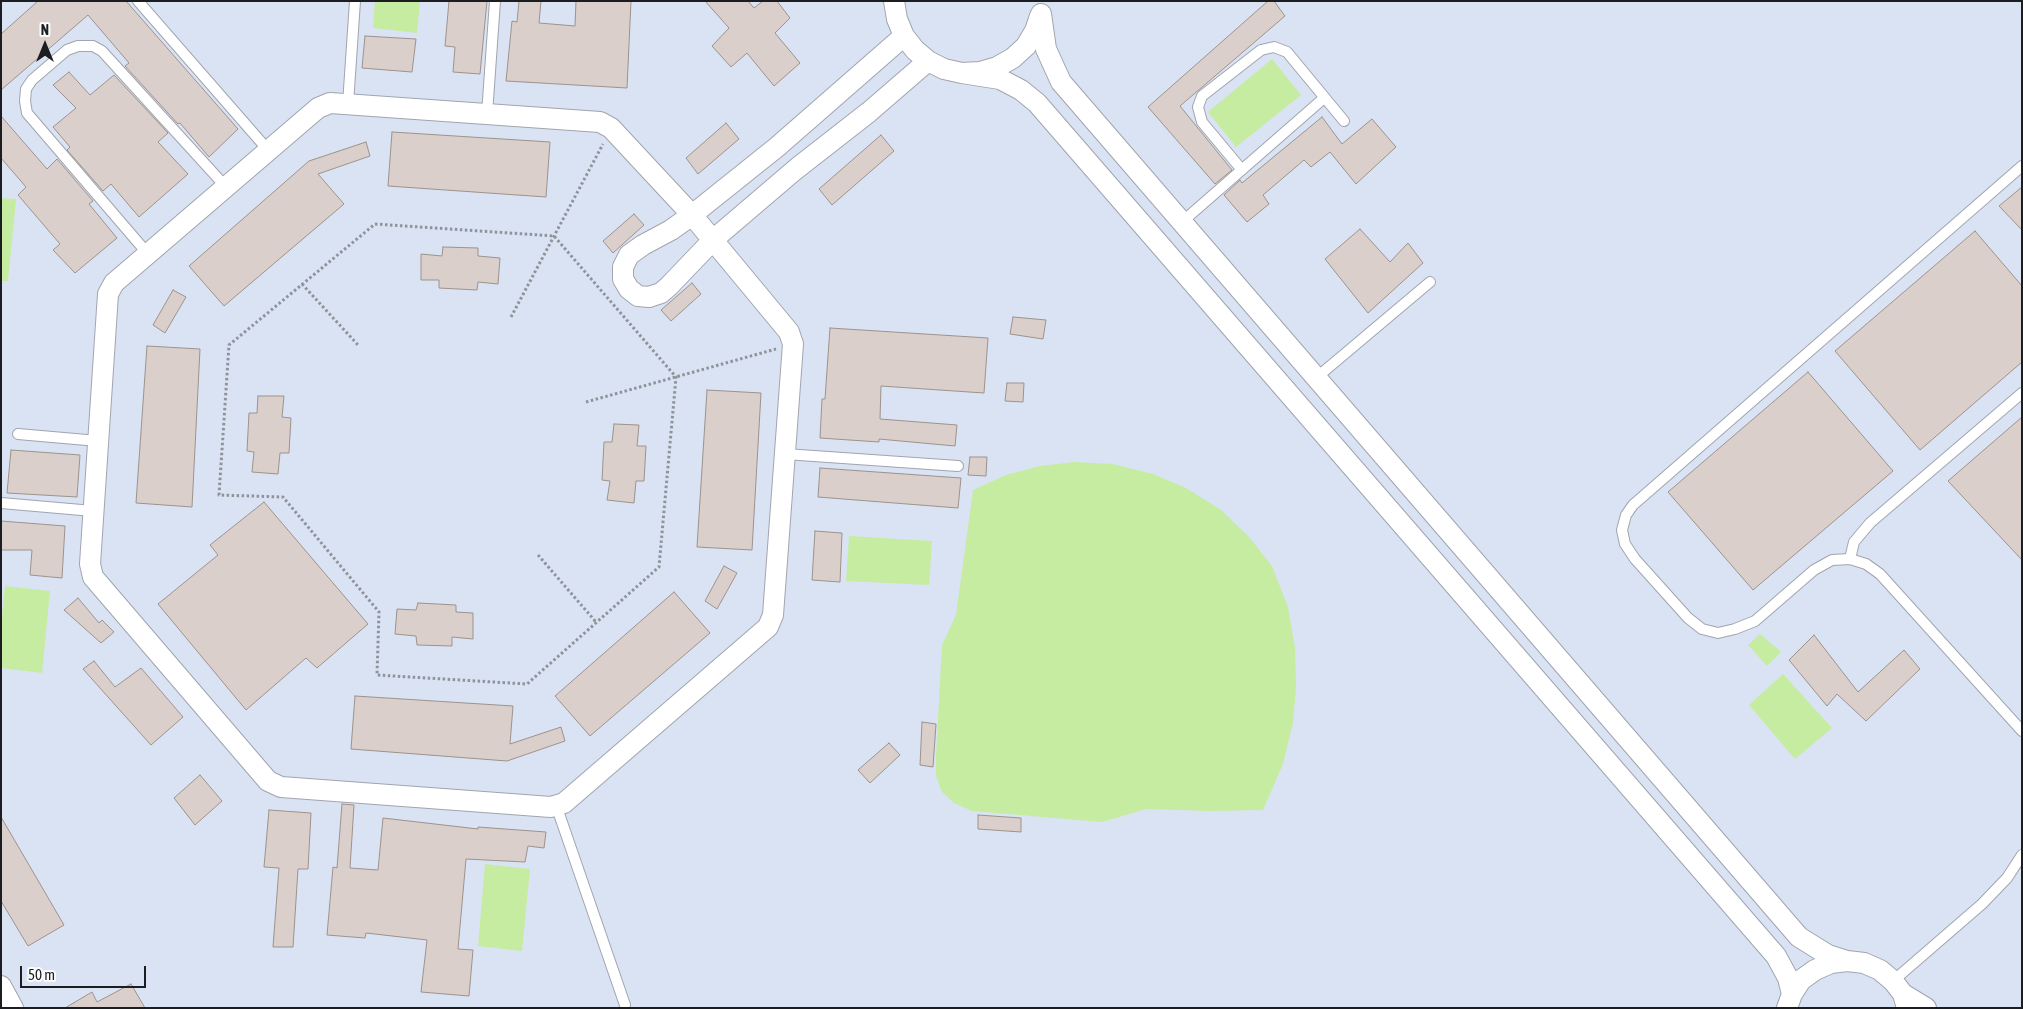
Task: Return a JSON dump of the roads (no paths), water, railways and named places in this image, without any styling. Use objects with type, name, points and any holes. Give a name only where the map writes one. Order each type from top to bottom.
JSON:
[{"type":"street","points":[[894,1],[897,19],[904,36],[914,50],[928,61],[944,69],[1000,79],[1021,90],[1037,104],[1776,956],[1788,978],[1789,1001]]},
{"type":"street","points":[[962,73],[980,72],[997,67],[1013,58],[1026,46],[1035,31],[1042,8]]},
{"type":"street","points":[[1042,8],[1041,26],[1046,49],[1061,82],[1799,937],[1828,955],[1848,961],[1864,963],[1880,970],[1901,994],[1926,1008]]},
{"type":"street","points":[[904,36],[777,147],[692,215],[629,255],[623,267],[623,279],[629,289],[638,296],[649,297],[661,293],[670,286],[714,239],[928,61]]},
{"type":"street","points":[[330,103],[348,104],[600,122],[611,128],[714,239],[789,332],[793,344],[773,616],[768,628],[564,803],[551,807],[281,787],[268,781],[93,577],[90,564],[108,294],[114,283],[318,108],[330,103]]},
{"type":"street","points":[[777,147],[796,169]]},
{"type":"street","points":[[1789,1001],[1802,980],[1815,970],[1830,963],[1848,961]]},
{"type":"street","points":[[1,986],[13,1008]]},
{"type":"lane","points":[[138,1],[268,150]]},
{"type":"lane","points":[[348,104],[355,1]]},
{"type":"lane","points":[[487,114],[495,1]]},
{"type":"lane","points":[[148,254],[27,113],[26,89],[32,80],[67,50],[78,46],[93,46],[102,51],[226,187]]},
{"type":"lane","points":[[1242,170],[1202,122],[1198,107],[1202,96],[1261,50],[1274,47],[1287,52],[1344,121]]},
{"type":"lane","points":[[1182,222],[1324,98]]},
{"type":"lane","points":[[2022,166],[1633,506],[1626,515],[1622,530],[1625,544],[1635,559],[1688,618],[1702,629],[1718,633],[1735,630],[1756,620],[1814,570],[1832,560],[1850,559],[1866,564],[1880,574],[2022,731]]},
{"type":"lane","points":[[1316,378],[1430,282]]},
{"type":"lane","points":[[1850,559],[1854,542],[1870,522],[2022,393]]},
{"type":"lane","points":[[18,434],[98,441]]},
{"type":"lane","points":[[785,454],[958,466]]},
{"type":"lane","points":[[1,503],[93,510]]},
{"type":"lane","points":[[556,805],[625,1005]]},
{"type":"lane","points":[[1901,994],[2007,878],[2022,856]]}]
